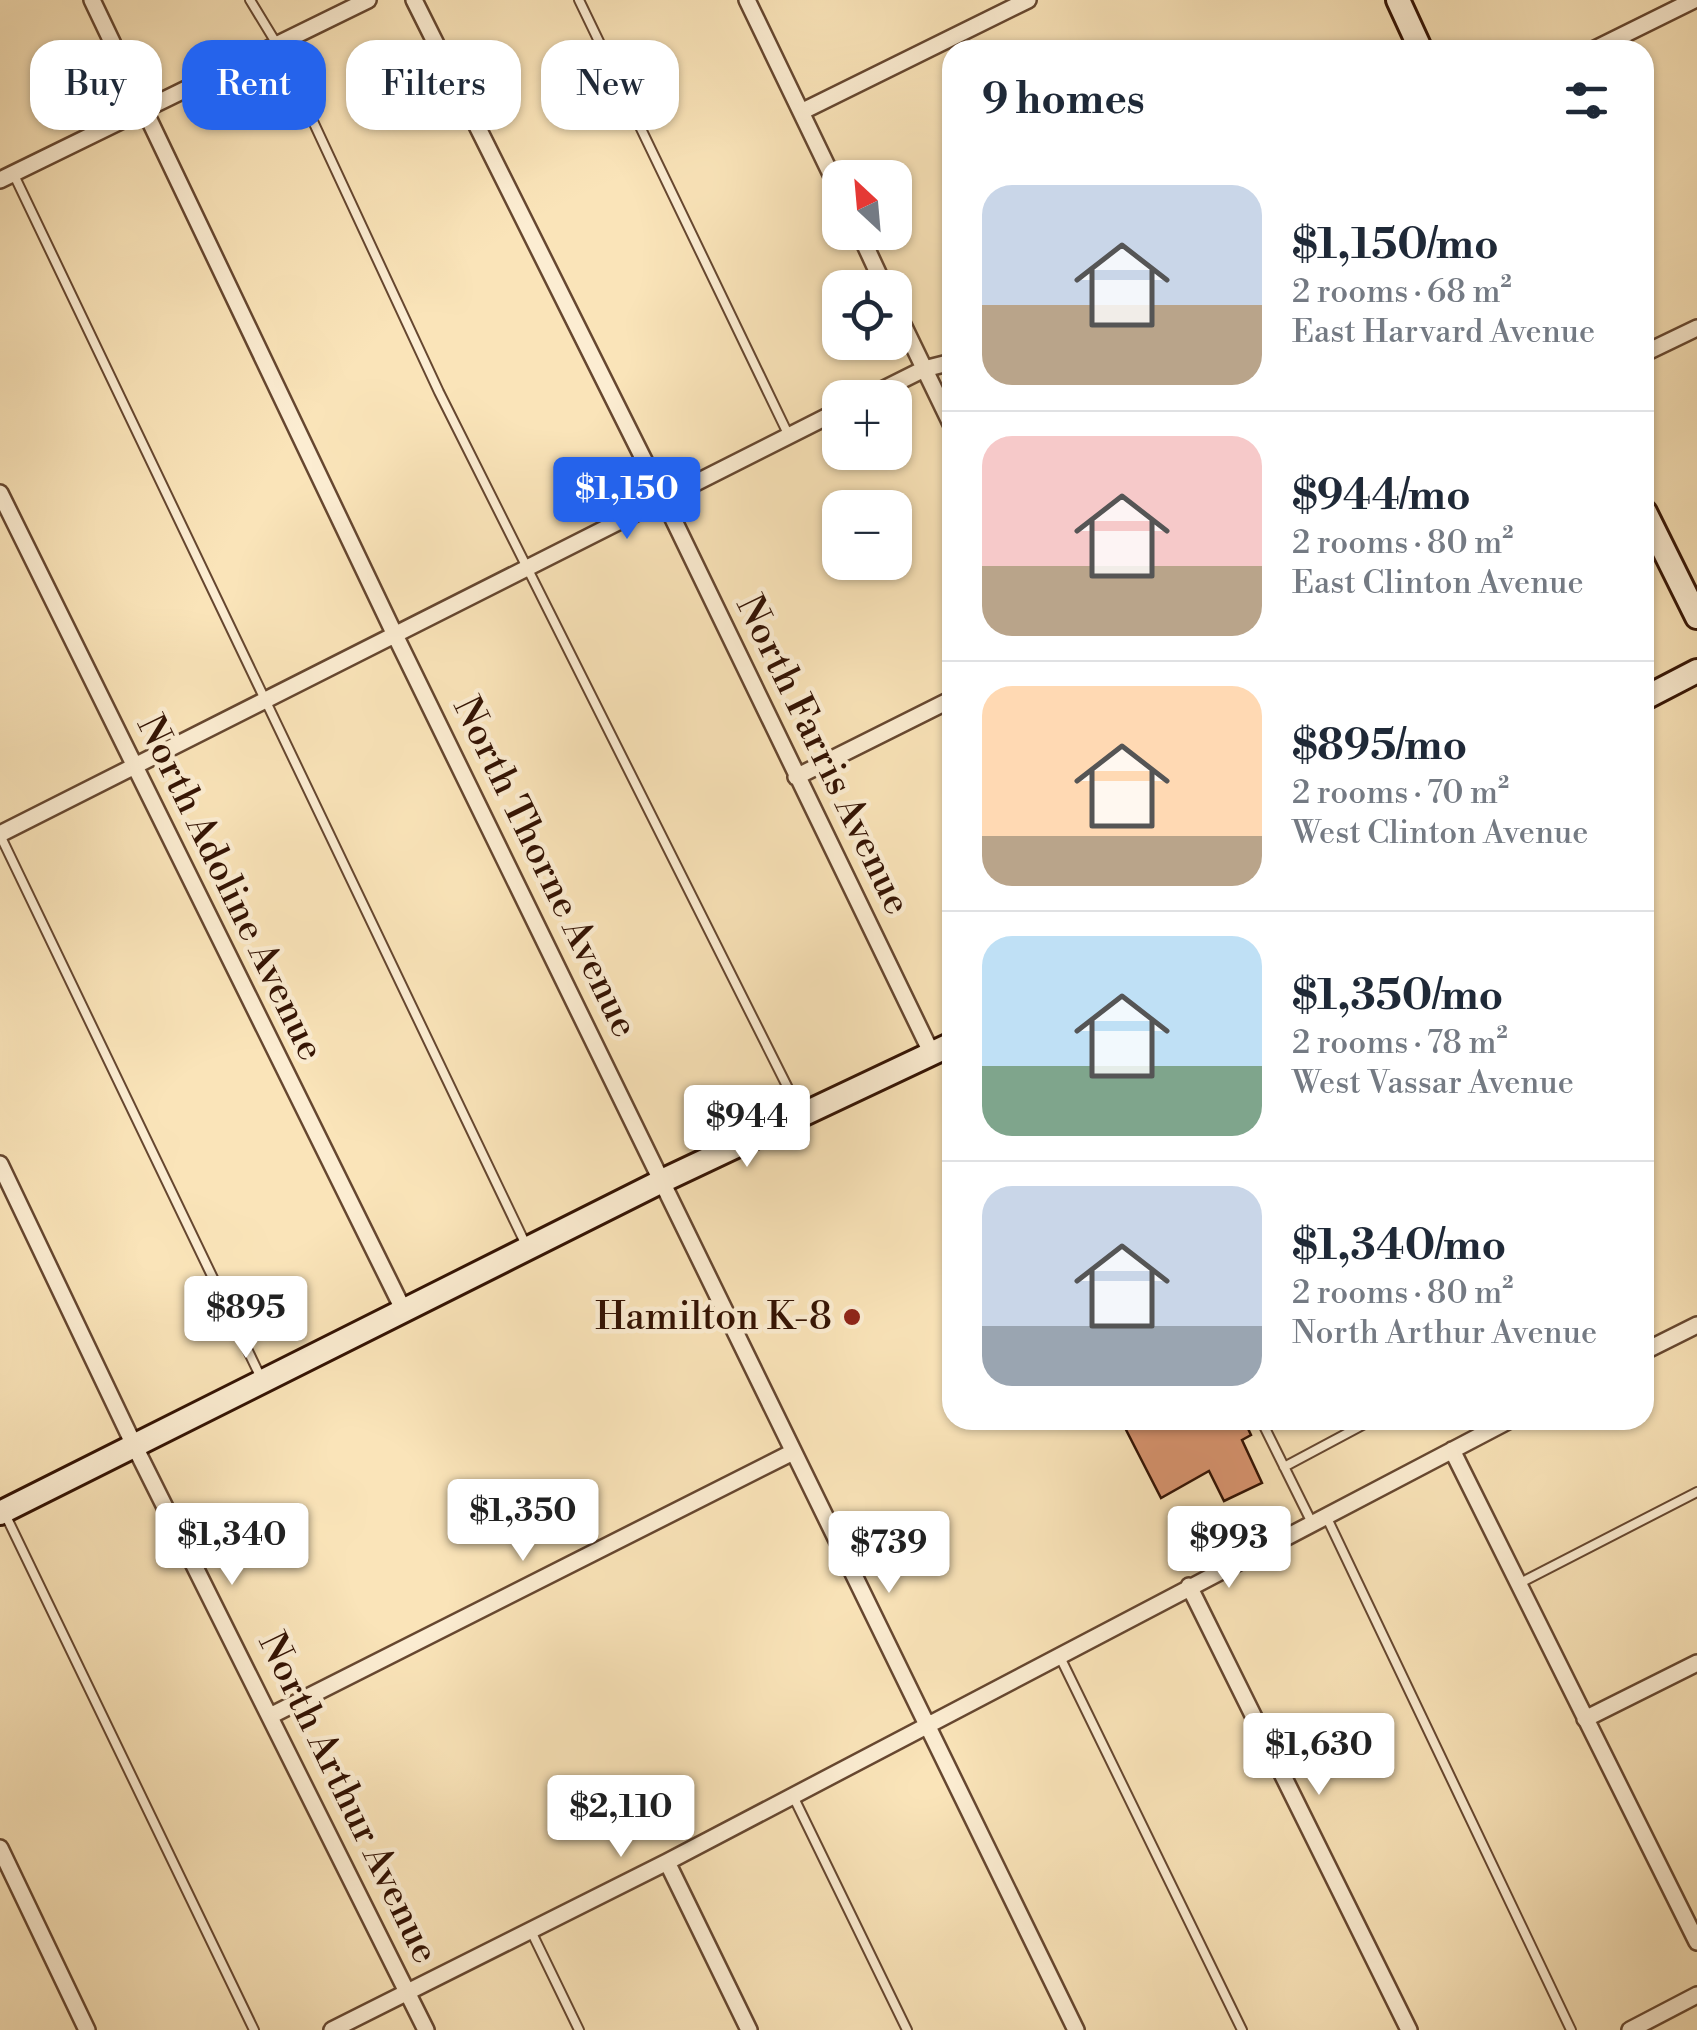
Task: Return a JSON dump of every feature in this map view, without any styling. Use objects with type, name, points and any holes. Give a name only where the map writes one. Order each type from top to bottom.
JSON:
[{"type":"main road","points":[[1398,0],[1416,40]]},
{"type":"main road","points":[[1654,530],[1697,617]]},
{"type":"main road","points":[[1654,694],[1697,672]]},
{"type":"main road","points":[[1,1509],[662,1181],[942,1049]]},
{"type":"street","name":"North Thorne Avenue","points":[[92,0],[112,40]]},
{"type":"street","points":[[290,40],[368,0]]},
{"type":"street","name":"North Farris Avenue","points":[[414,0],[664,498],[796,777],[942,1049]]},
{"type":"street","points":[[747,0],[824,160]]},
{"type":"street","points":[[947,40],[1028,0]]},
{"type":"street","points":[[1613,40],[1694,0]]},
{"type":"street","points":[[801,112],[942,42]]},
{"type":"street","points":[[6,177],[104,130]]},
{"type":"street","name":"North Thorne Avenue","points":[[155,130],[395,635],[1076,2030]]},
{"type":"street","points":[[1654,349],[1697,328]]},
{"type":"street","points":[[912,343],[942,405]]},
{"type":"street","points":[[901,380],[942,364]]},
{"type":"street","points":[[0,834],[822,419]]},
{"type":"street","name":"North Adoline Avenue","points":[[0,493],[404,1312]]},
{"type":"street","points":[[796,777],[942,704]]},
{"type":"street","name":"North Arthur Avenue","points":[[0,1164],[134,1446],[272,1715],[426,2030]]},
{"type":"street","points":[[1654,1346],[1697,1325]]},
{"type":"street","points":[[332,2030],[667,1862],[1491,1430]]},
{"type":"street","points":[[1452,1450],[1697,1942]]},
{"type":"street","points":[[272,1715],[794,1452]]},
{"type":"street","points":[[1189,1586],[1409,2030]]},
{"type":"street","points":[[1585,1719],[1697,1663]]},
{"type":"street","points":[[0,1848],[87,2030]]},
{"type":"street","points":[[667,1862],[748,2030]]},
{"type":"street","points":[[1630,2030],[1697,1995]]},
{"type":"lane","points":[[250,0],[274,40]]},
{"type":"lane","points":[[579,0],[788,436]]},
{"type":"lane","points":[[316,130],[366,241],[802,1114]]},
{"type":"lane","points":[[6,177],[528,1249]]},
{"type":"lane","points":[[0,834],[263,1382]]},
{"type":"lane","points":[[1265,1430],[1284,1467],[1319,1519],[1571,2030]]},
{"type":"lane","points":[[1284,1467],[1353,1430]]},
{"type":"lane","points":[[1520,1583],[1697,1492]]},
{"type":"lane","points":[[1,1509],[254,2030]]},
{"type":"lane","points":[[1060,1655],[1242,2030]]},
{"type":"lane","points":[[793,1796],[907,2030]]},
{"type":"lane","points":[[531,1931],[579,2030]]},
{"type":"building","points":[[1126,1430],[1249,1430],[1251,1435],[1242,1440],[1262,1483],[1224,1501],[1209,1471],[1161,1498]]},
{"type":"place","name":"Hamilton K-8","points":[[852,1317]]}]
